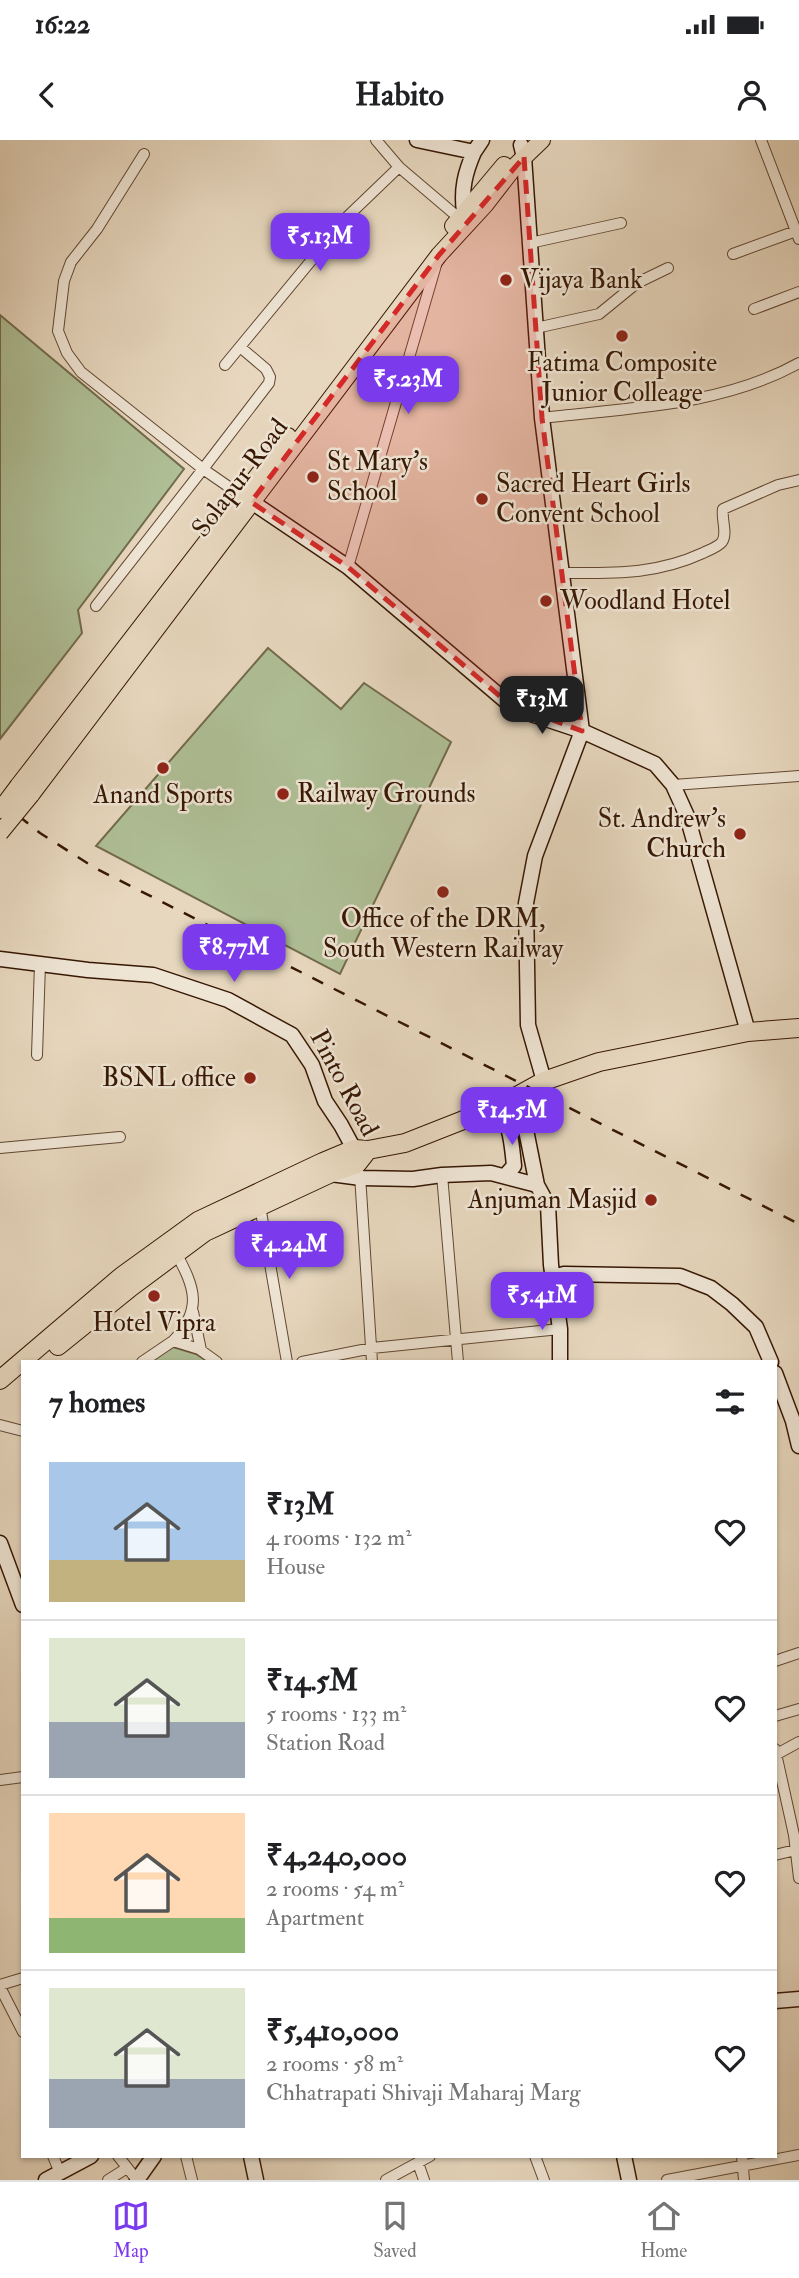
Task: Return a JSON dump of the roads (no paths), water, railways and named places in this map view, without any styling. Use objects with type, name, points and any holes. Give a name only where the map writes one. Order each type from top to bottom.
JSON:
[{"type":"highway","points":[[23,1360],[122,1276],[198,1220],[405,1143],[504,1103],[544,1081],[599,1062],[748,1032],[799,1028]]},
{"type":"highway","points":[[692,1042],[799,1037]]},
{"type":"highway","points":[[42,1360],[205,1232],[360,1160]]},
{"type":"highway","points":[[0,1380],[21,1362]]},
{"type":"highway","points":[[0,1395],[21,1377]]},
{"type":"main road","name":"Solapur Road","points":[[0,833],[24,791],[130,666],[246,499],[395,296],[462,215],[531,145]]},
{"type":"main road","name":"Solapur Road","points":[[246,499],[439,255],[485,205],[531,145]]},
{"type":"main road","points":[[0,810],[24,791]]},
{"type":"street","points":[[376,140],[399,167],[462,215]]},
{"type":"street","points":[[417,140],[478,146],[464,176],[462,215]]},
{"type":"street","points":[[733,254],[797,235],[761,140]]},
{"type":"street","points":[[531,145],[530,243],[542,418],[582,731],[535,856],[526,903],[528,1025],[544,1081]]},
{"type":"street","points":[[144,154],[97,229],[71,262],[64,281],[58,331],[67,353],[81,372],[203,469],[348,567],[509,703],[531,714],[582,731],[655,764],[674,785],[687,816],[748,1032]]},
{"type":"street","points":[[225,365],[348,216],[399,167]]},
{"type":"street","points":[[530,243],[621,223]]},
{"type":"street","points":[[348,567],[439,255]]},
{"type":"street","points":[[536,328],[599,314],[638,283],[668,268]]},
{"type":"street","points":[[754,309],[799,292]]},
{"type":"street","points":[[96,606],[269,383],[270,377],[266,369],[240,347]]},
{"type":"street","points":[[542,418],[703,397],[750,384],[799,363]]},
{"type":"street","points":[[563,573],[637,572],[681,563],[722,541],[723,509],[778,485],[799,480]]},
{"type":"street","points":[[674,785],[799,776]]},
{"type":"street","name":"Pinto Road","points":[[0,959],[153,975],[228,1000],[292,1035],[312,1065],[325,1101],[360,1160]]},
{"type":"street","points":[[37,1055],[40,964]]},
{"type":"street","points":[[504,1103],[514,1166],[505,1176]]},
{"type":"street","points":[[504,1103],[526,1130],[537,1185],[548,1205],[551,1265],[560,1329],[560,1360]]},
{"type":"street","points":[[0,1148],[120,1137]]},
{"type":"street","points":[[372,1360],[360,1160],[413,1179],[491,1173],[537,1185]]},
{"type":"street","points":[[442,1175],[458,1360]]},
{"type":"street","points":[[260,1206],[287,1360]]},
{"type":"street","points":[[176,1253],[193,1294],[193,1312],[201,1350]]},
{"type":"street","points":[[553,1277],[564,1274],[680,1276],[710,1288],[732,1304],[756,1327],[770,1360]]},
{"type":"street","points":[[145,1360],[173,1341],[186,1328],[193,1312]]},
{"type":"street","points":[[312,1360],[372,1348],[560,1329]]},
{"type":"street","points":[[173,1341],[201,1350],[214,1360]]},
{"type":"street","points":[[777,1378],[799,1446]]},
{"type":"street","points":[[0,1425],[21,1430]]},
{"type":"street","points":[[0,1543],[19,1583]]},
{"type":"street","points":[[777,1660],[799,1653]]},
{"type":"street","points":[[777,1715],[799,1709]]},
{"type":"street","points":[[777,1752],[799,1742]]},
{"type":"street","points":[[777,1757],[797,1850],[799,1878]]},
{"type":"street","points":[[0,1780],[21,1777]]},
{"type":"street","points":[[777,1855],[797,1850]]},
{"type":"street","points":[[21,1979],[0,1986],[21,2028]]},
{"type":"street","points":[[777,2001],[799,1999]]},
{"type":"street","points":[[777,2157],[799,2155]]},
{"type":"street","points":[[54,2158],[60,2173]]},
{"type":"street","points":[[46,2180],[87,2158]]},
{"type":"street","points":[[120,2158],[137,2180],[153,2158]]},
{"type":"street","points":[[186,2158],[192,2180]]},
{"type":"street","points":[[251,2158],[256,2180]]},
{"type":"street","points":[[386,2180],[426,2158]]},
{"type":"street","points":[[535,2158],[540,2179]]},
{"type":"street","points":[[624,2158],[629,2180]]},
{"type":"street","points":[[667,2180],[742,2161],[770,2158]]},
{"type":"street","points":[[742,2161],[744,2180]]},
{"type":"street","points":[[418,2163],[425,2180]]},
{"type":"street","points":[[108,2180],[127,2168]]},
{"type":"railway","points":[[0,801],[40,833],[95,868],[799,1224]]},
{"type":"place","name":"Vijaya Bank","points":[[506,280]]},
{"type":"place","name":"Fatima Composite Junior Colleage","points":[[622,336]]},
{"type":"place","name":"St Mary's School","points":[[313,477]]},
{"type":"place","name":"Sacred Heart Girls Convent School","points":[[482,499]]},
{"type":"place","name":"Woodland Hotel","points":[[546,601]]},
{"type":"place","name":"Anand Sports","points":[[163,768]]},
{"type":"place","name":"Railway Grounds","points":[[283,794]]},
{"type":"place","name":"St. Andrew's Church","points":[[740,834]]},
{"type":"place","name":"Office of the DRM, South Western Railway","points":[[443,892]]},
{"type":"place","name":"BSNL office","points":[[250,1078]]},
{"type":"place","name":"Anjuman Masjid","points":[[651,1200]]},
{"type":"place","name":"Hotel Vipra","points":[[154,1296]]}]
